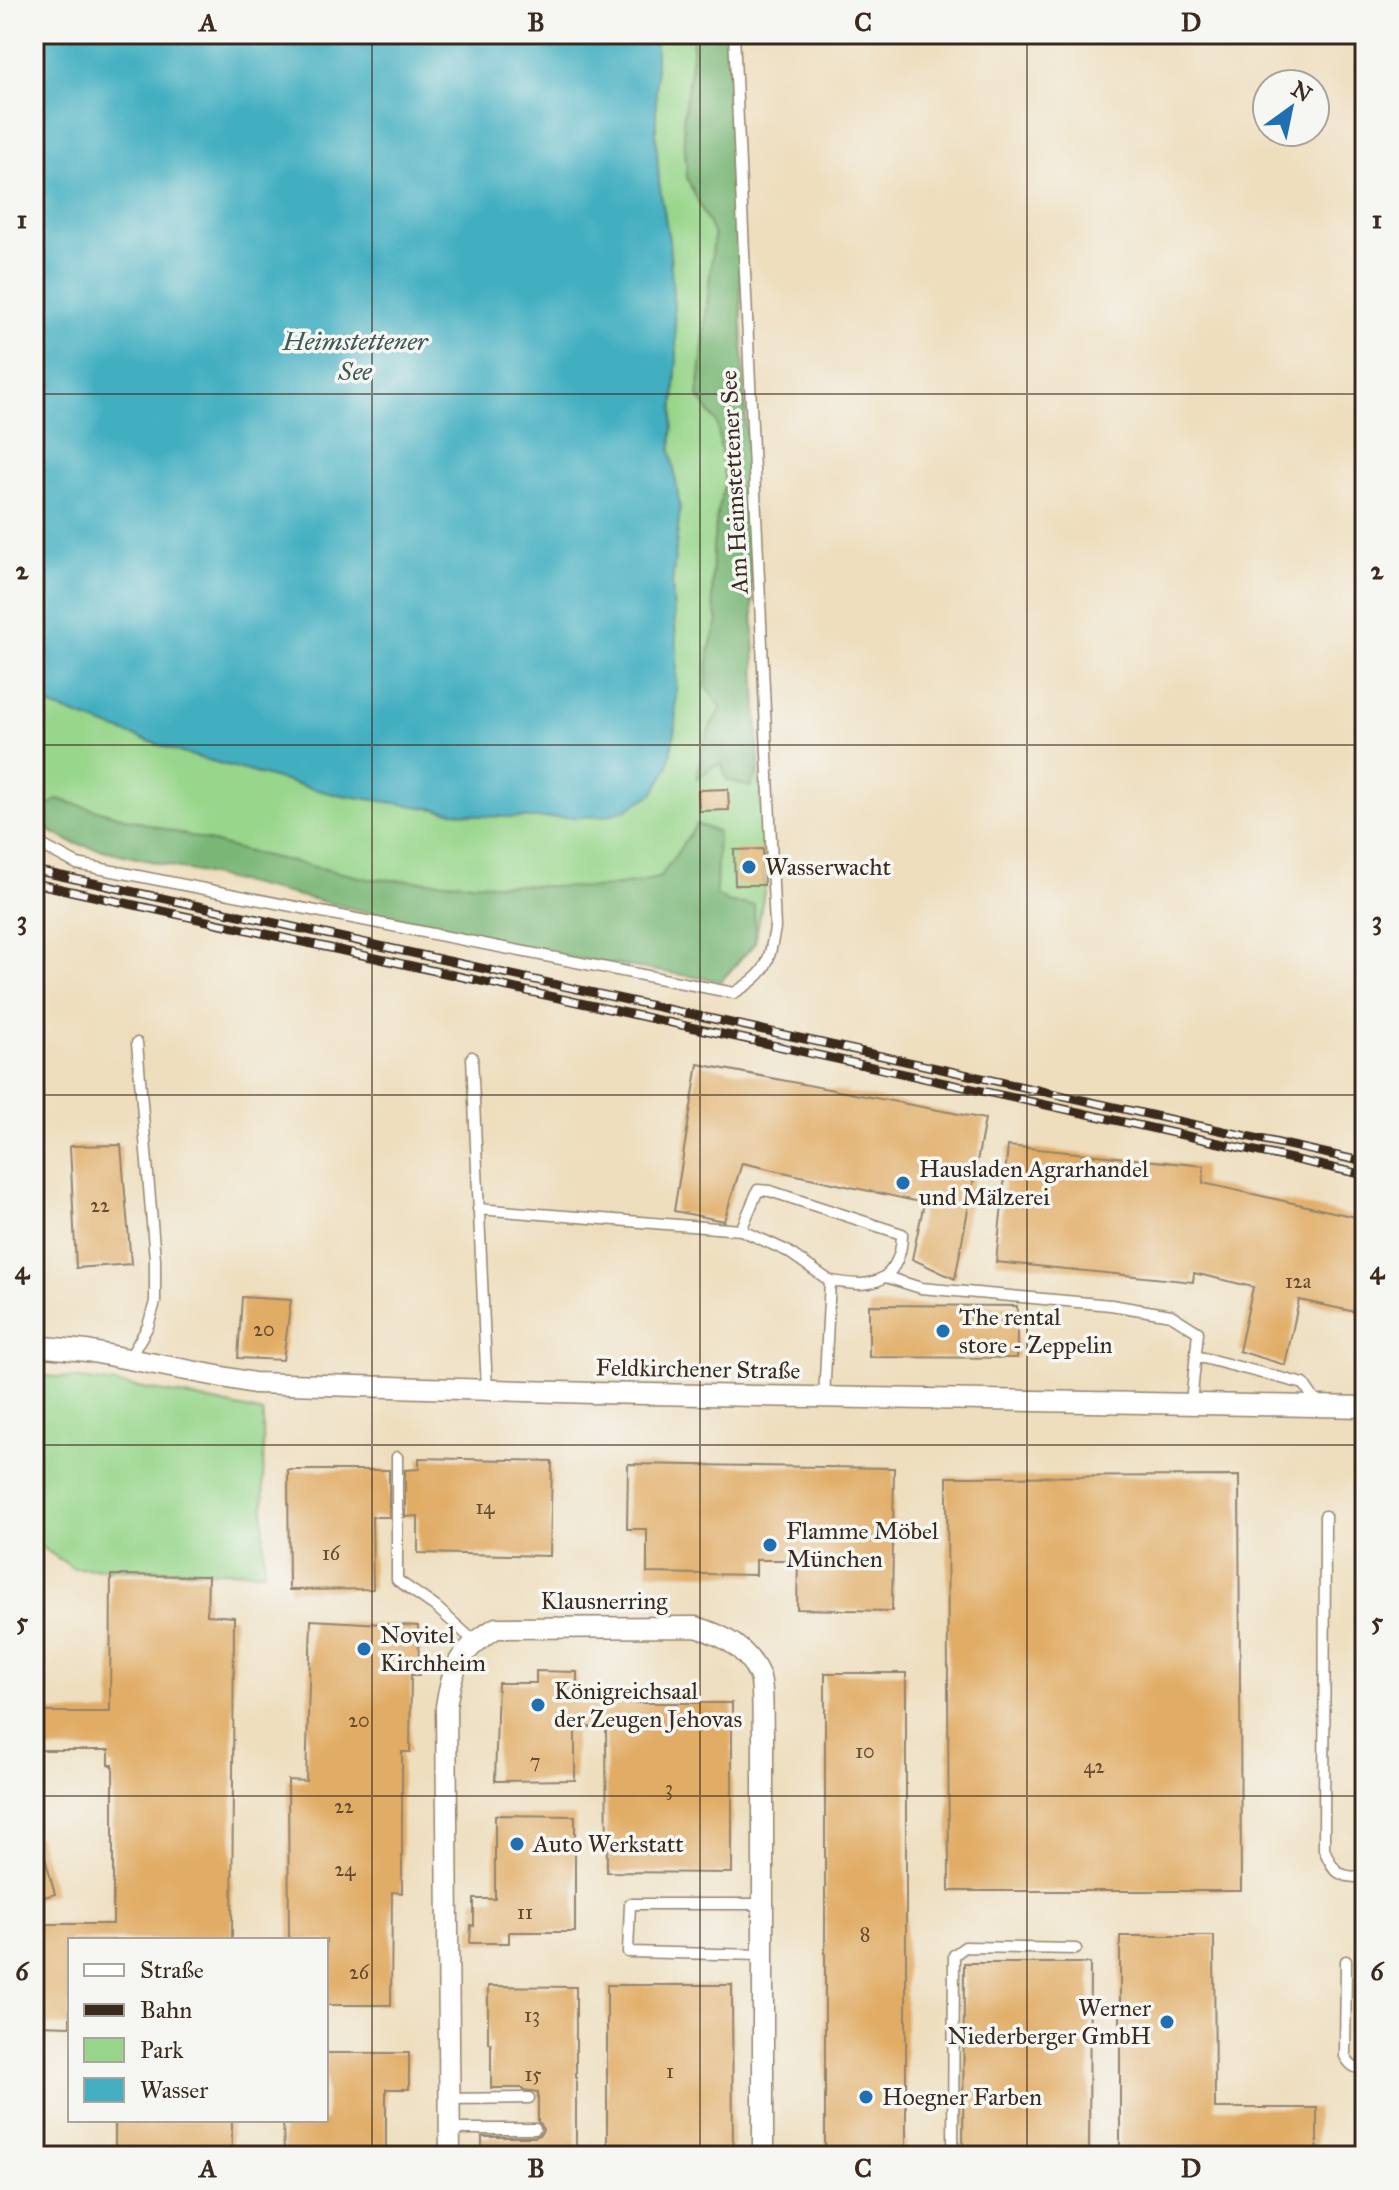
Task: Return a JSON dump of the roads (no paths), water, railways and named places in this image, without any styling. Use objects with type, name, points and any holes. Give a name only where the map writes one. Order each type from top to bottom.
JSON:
[{"type":"street","name":"Feldkirchener Straße","points":[[34,1346],[87,1351],[254,1383],[487,1391],[1365,1407]]},
{"type":"street","name":"Klausnerring","points":[[475,1642],[496,1628],[696,1627],[719,1633],[740,1648],[760,1677],[763,1732],[763,2156]]},
{"type":"street","points":[[450,2156],[446,1707],[450,1679],[461,1658],[475,1642]]},
{"type":"street","points":[[34,2146],[36,2156]]},
{"type":"lane","name":"Am Heimstettener See","points":[[34,841],[77,864],[734,993],[756,980],[769,959],[775,928],[734,34]]},
{"type":"lane","points":[[129,1359],[148,1326],[155,1302],[155,1259],[137,1043]]},
{"type":"lane","points":[[472,1057],[487,1391]]},
{"type":"lane","points":[[478,1209],[741,1230],[787,1251],[830,1281],[868,1284],[886,1277],[902,1248],[902,1234],[770,1191],[758,1190],[741,1230]]},
{"type":"lane","points":[[886,1277],[921,1288],[1111,1305],[1171,1315],[1198,1332],[1191,1404]]},
{"type":"lane","points":[[824,1398],[830,1281]]},
{"type":"lane","points":[[1196,1356],[1304,1384],[1318,1405]]},
{"type":"lane","points":[[397,1457],[397,1580],[436,1607],[475,1642]]},
{"type":"lane","points":[[1325,1516],[1324,1849],[1336,1872],[1346,1878],[1365,1877]]},
{"type":"lane","points":[[763,1904],[630,1904],[628,1952],[763,1955]]},
{"type":"lane","points":[[953,2156],[954,1955],[965,1947],[1076,1949]]},
{"type":"lane","points":[[1346,1961],[1345,2056],[1350,2065],[1365,2069]]},
{"type":"lane","points":[[449,2099],[529,2098]]},
{"type":"lane","points":[[449,2129],[535,2129]]},
{"type":"water","name":"Heimstettener See","points":[[34,34],[656,34],[659,183],[669,240],[677,356],[671,451],[680,509],[672,584],[677,653],[675,729],[668,767],[654,793],[627,809],[605,816],[482,816],[329,793],[182,753],[34,700]]},
{"type":"railway","points":[[34,870],[1365,1162]]},
{"type":"railway","points":[[34,883],[1365,1175]]},
{"type":"place","name":"Wasserwacht","points":[[749,867]]},
{"type":"place","name":"Hausladen Agrarhandel und Mälzerei","points":[[903,1183]]},
{"type":"place","name":"The rental store - Zeppelin","points":[[943,1331]]},
{"type":"place","name":"Flamme Möbel München","points":[[770,1545]]},
{"type":"place","name":"Novitel Kirchheim","points":[[364,1649]]},
{"type":"place","name":"Königreichsaal der Zeugen Jehovas","points":[[538,1705]]},
{"type":"place","name":"Auto Werkstatt","points":[[517,1844]]},
{"type":"place","name":"Werner Niederberger GmbH","points":[[1167,2022]]},
{"type":"place","name":"Hoegner Farben","points":[[866,2097]]}]
